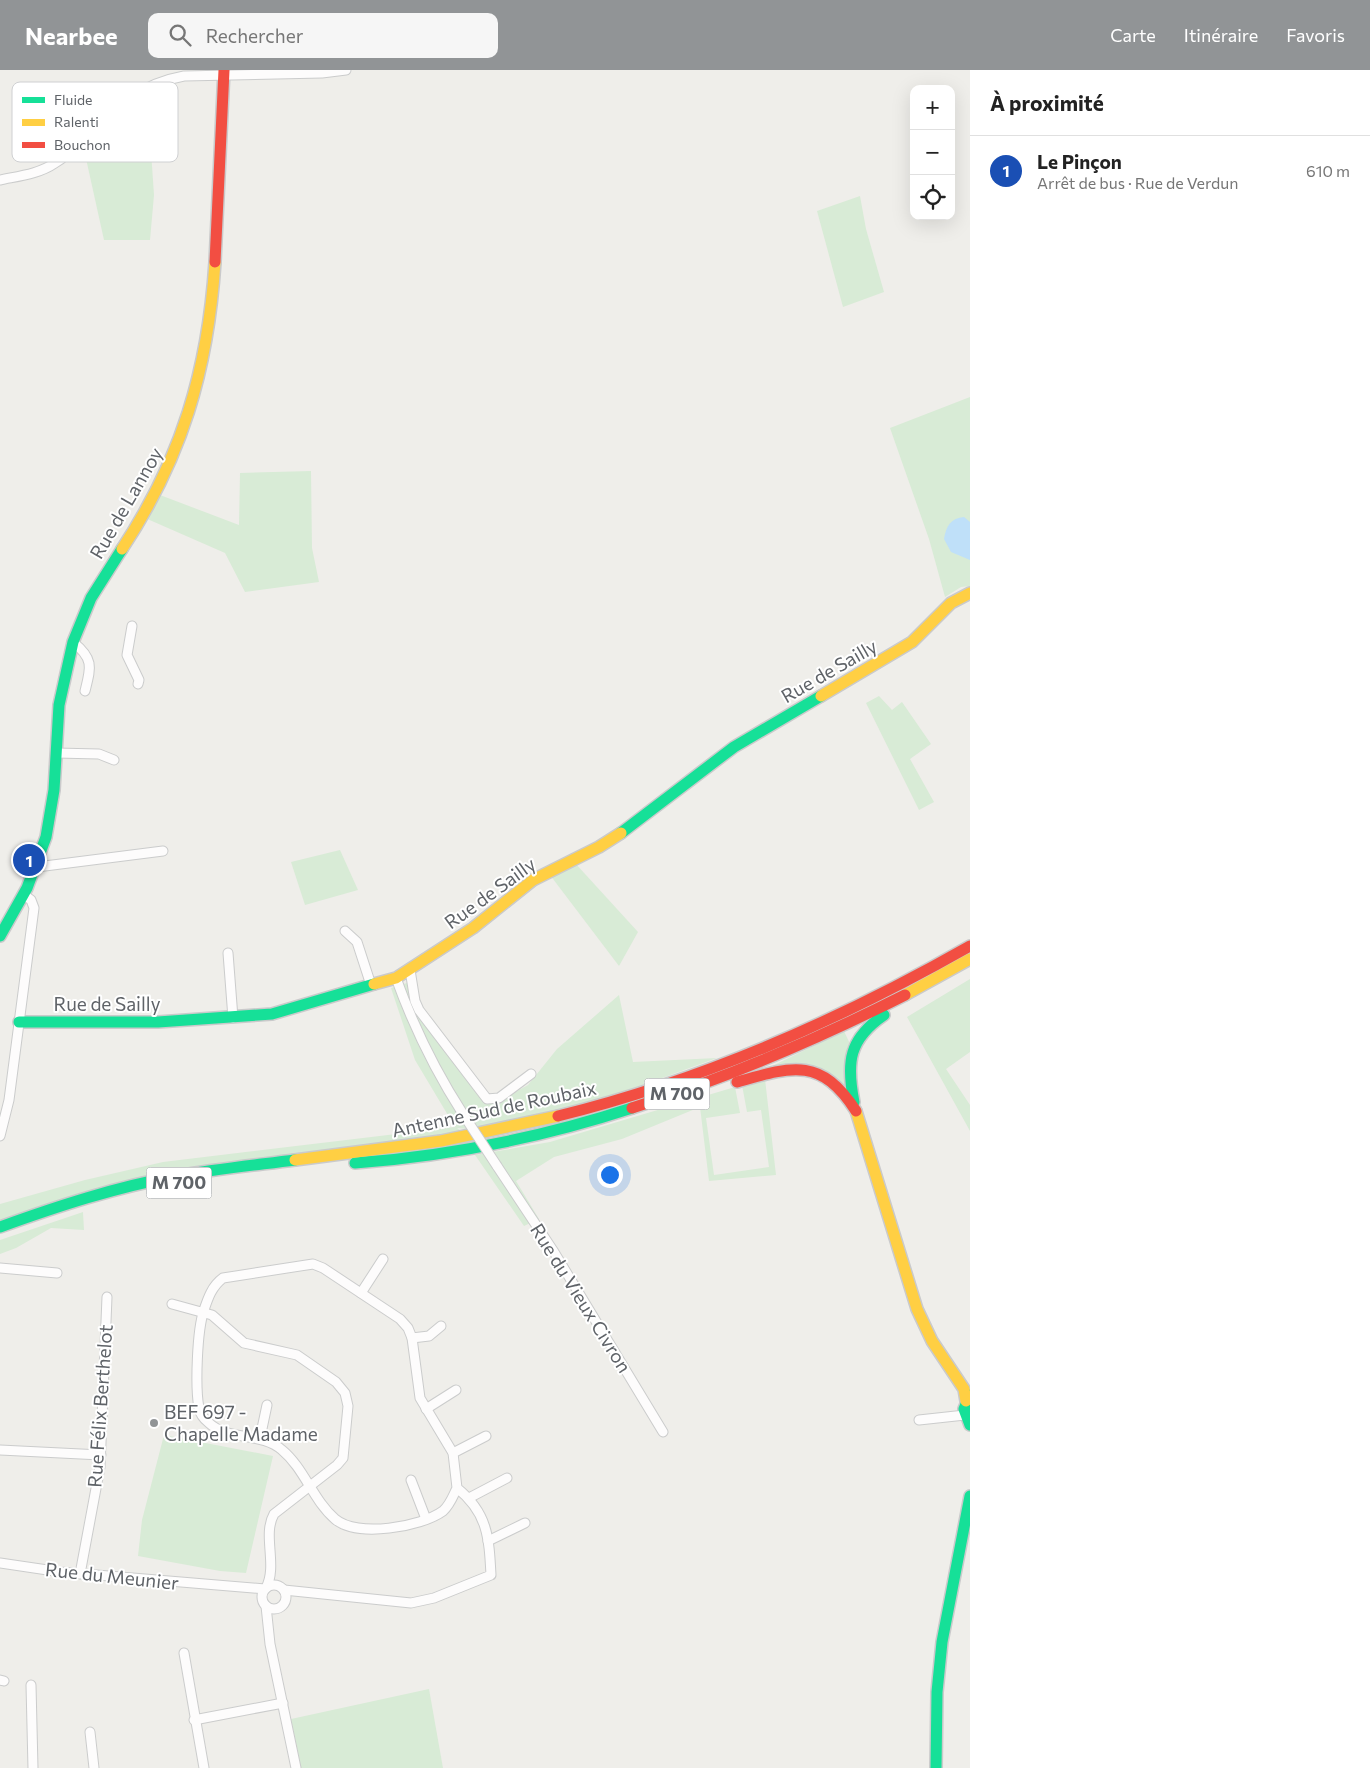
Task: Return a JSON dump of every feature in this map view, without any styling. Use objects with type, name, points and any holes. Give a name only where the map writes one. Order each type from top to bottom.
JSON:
[{"type":"main road","name":"Rue de Lannoy","points":[[0,936],[24,895],[37,867],[51,809],[62,688],[81,616],[161,483],[183,432],[198,385],[208,343],[215,291],[222,73]]},
{"type":"main road","name":"Rue de Sailly","points":[[19,1022],[144,1023],[280,1013],[396,978],[478,924],[533,880],[599,846],[627,829],[734,747],[912,642],[951,603],[970,593]]},
{"type":"main road","name":"Antenne Sud de Roubaix","points":[[0,1227],[125,1188],[177,1176],[440,1141],[545,1121],[628,1098],[713,1070],[791,1039],[893,990],[970,946]]},
{"type":"main road","name":"Antenne Sud de Roubaix","points":[[0,1232],[100,1201],[166,1185],[236,1174],[399,1159],[457,1150],[566,1127],[652,1102],[745,1069],[822,1037],[897,1000],[970,959]]},
{"type":"main road","points":[[970,965],[878,1018],[863,1032],[855,1045],[849,1066],[849,1082],[856,1111],[917,1309],[928,1334],[964,1389],[968,1398],[965,1415],[970,1426]]},
{"type":"main road","points":[[652,1102],[681,1099],[774,1071],[794,1068],[812,1071],[832,1081],[848,1098],[856,1111]]},
{"type":"main road","points":[[946,1362],[970,1382]]},
{"type":"main road","points":[[936,1768],[937,1692],[942,1642],[970,1496]]},
{"type":"street","points":[[164,82],[184,76],[222,73],[346,70]]},
{"type":"street","points":[[0,180],[37,172],[57,162]]},
{"type":"street","points":[[132,626],[128,655],[139,680],[138,684]]},
{"type":"street","points":[[73,642],[90,661],[86,691]]},
{"type":"street","points":[[56,753],[99,754],[114,760]]},
{"type":"street","points":[[37,867],[163,851]]},
{"type":"street","points":[[0,1136],[9,1100],[34,908],[31,900],[24,895]]},
{"type":"street","points":[[345,931],[357,942],[371,985]]},
{"type":"street","points":[[228,953],[232,1018]]},
{"type":"street","points":[[410,970],[415,1001],[419,1010],[487,1099],[499,1098],[531,1074]]},
{"type":"street","name":"Rue du Vieux Civron","points":[[396,978],[414,1028],[428,1057],[463,1114],[554,1252],[663,1432]]},
{"type":"street","points":[[361,1293],[383,1259]]},
{"type":"street","points":[[308,1264],[323,1268],[361,1293],[400,1319],[408,1328],[412,1338],[419,1393],[426,1409],[453,1453],[457,1488],[446,1508],[426,1519],[392,1528],[345,1524],[334,1518],[285,1452],[274,1444],[260,1438],[215,1428],[201,1414],[198,1375],[203,1311],[214,1286],[222,1278],[308,1264]]},
{"type":"street","points":[[0,1268],[57,1273]]},
{"type":"street","name":"Rue Félix Berthelot","points":[[80,1574],[101,1455],[106,1297]]},
{"type":"street","points":[[172,1304],[203,1311],[219,1318],[244,1343],[297,1355],[341,1387],[348,1406],[343,1458],[274,1514],[270,1526],[276,1577],[287,1599],[273,1622],[274,1660]]},
{"type":"street","points":[[412,1338],[429,1336],[441,1326]]},
{"type":"street","points":[[426,1409],[456,1390]]},
{"type":"street","points":[[260,1438],[267,1405]]},
{"type":"street","points":[[919,1420],[965,1415]]},
{"type":"street","points":[[453,1453],[486,1436]]},
{"type":"street","points":[[0,1450],[101,1455]]},
{"type":"street","points":[[469,1498],[507,1478]]},
{"type":"street","points":[[411,1480],[426,1519]]},
{"type":"street","points":[[266,1588],[274,1585],[283,1589],[323,1595],[411,1603],[448,1593],[491,1574],[484,1522],[469,1498],[457,1488]]},
{"type":"street","points":[[488,1541],[525,1523]]},
{"type":"street","points":[[271,1541],[270,1578],[262,1596],[296,1768]]},
{"type":"street","name":"Rue du Meunier","points":[[0,1563],[80,1574],[224,1587],[266,1588]]},
{"type":"street","name":"Rue du Meunier","points":[[224,1587],[251,1593],[265,1605]]},
{"type":"street","points":[[265,1605],[272,1610],[282,1607],[295,1598],[323,1595]]},
{"type":"street","points":[[184,1653],[194,1720],[204,1768]]},
{"type":"street","points":[[32,1685],[33,1768]]},
{"type":"street","points":[[194,1720],[283,1703]]},
{"type":"street","points":[[90,1732],[94,1768]]},
{"type":"green space","points":[[87,162],[152,162],[154,195],[150,240],[104,240]]},
{"type":"green space","points":[[860,196],[866,229],[884,292],[843,307],[817,211]]},
{"type":"green space","points":[[970,397],[970,586],[961,587],[945,597],[929,539],[890,428]]},
{"type":"green space","points":[[311,471],[312,548],[319,582],[245,592],[225,553],[145,518],[160,495],[239,525],[240,473]]},
{"type":"green space","points":[[879,696],[892,710],[902,702],[931,744],[910,759],[934,802],[919,810],[866,703]]},
{"type":"green space","points":[[340,850],[358,890],[305,905],[291,862]]},
{"type":"green space","points":[[575,863],[638,932],[619,966],[550,875]]},
{"type":"green space","points":[[970,979],[970,1052],[946,1069],[970,1105],[970,1131],[907,1017]]},
{"type":"green space","points":[[407,983],[414,1008],[485,1102],[495,1103],[528,1085],[557,1049],[619,995],[633,1062],[717,1058],[610,1097],[481,1130],[457,1128],[463,1132],[273,1160],[0,1223],[0,1204],[85,1180],[163,1162],[455,1127],[415,1060],[391,988]]},
{"type":"green space","points":[[844,1031],[850,1044],[847,1087],[832,1077],[764,1070]]},
{"type":"green space","points":[[765,1079],[776,1175],[709,1181],[700,1107],[622,1139],[554,1157],[516,1181],[539,1219],[524,1226],[475,1155],[550,1142],[735,1087],[740,1113],[706,1118],[714,1175],[769,1167],[761,1110],[747,1112],[742,1085]]},
{"type":"green space","points":[[83,1212],[84,1230],[51,1228],[16,1248],[0,1254],[0,1240]]},
{"type":"green space","points":[[164,1435],[273,1456],[246,1573],[220,1571],[138,1556],[142,1520]]},
{"type":"green space","points":[[429,1689],[443,1768],[301,1768],[291,1719]]},
{"type":"water","points":[[964,517],[970,522],[970,560],[951,552],[944,539],[946,530],[952,521]]},
{"type":"traffic: fast","points":[[0,936],[27,888],[46,837],[54,790],[59,705],[73,642],[91,598],[122,549]]},
{"type":"traffic: fast","points":[[621,833],[734,747],[821,696]]},
{"type":"traffic: fast","points":[[19,1022],[158,1022],[272,1014],[374,984]]},
{"type":"traffic: fast","points":[[854,1102],[850,1075],[853,1052],[863,1033],[884,1015]]},
{"type":"traffic: fast","points":[[355,1163],[425,1156],[495,1144],[564,1128],[632,1108]]},
{"type":"traffic: fast","points":[[0,1227],[87,1198],[154,1180],[206,1171],[295,1160]]},
{"type":"traffic: fast","points":[[970,1395],[964,1409],[970,1425]]},
{"type":"traffic: fast","points":[[936,1768],[937,1692],[942,1642],[970,1496]]},
{"type":"traffic: slow","points":[[122,549],[161,481],[176,447],[188,412],[206,340],[215,262]]},
{"type":"traffic: slow","points":[[821,696],[912,642],[951,603],[970,593]]},
{"type":"traffic: slow","points":[[374,984],[396,978],[473,928],[533,880],[599,847],[621,833]]},
{"type":"traffic: slow","points":[[905,995],[970,959]]},
{"type":"traffic: slow","points":[[856,1111],[917,1309],[932,1341],[964,1389],[966,1401]]},
{"type":"traffic: slow","points":[[295,1160],[441,1141],[558,1116]]},
{"type":"traffic: jam","points":[[215,262],[224,70]]},
{"type":"traffic: jam","points":[[558,1116],[666,1085],[770,1045],[871,999],[970,946]]},
{"type":"traffic: jam","points":[[632,1108],[702,1084],[770,1057],[905,995]]},
{"type":"traffic: jam","points":[[737,1082],[774,1072],[804,1070],[818,1074],[831,1081],[856,1111]]},
{"type":"place","name":"Le Pinçon","points":[[29,860]]},
{"type":"place","name":"BEF 697 - Chapelle Madame","points":[[154,1423]]}]
